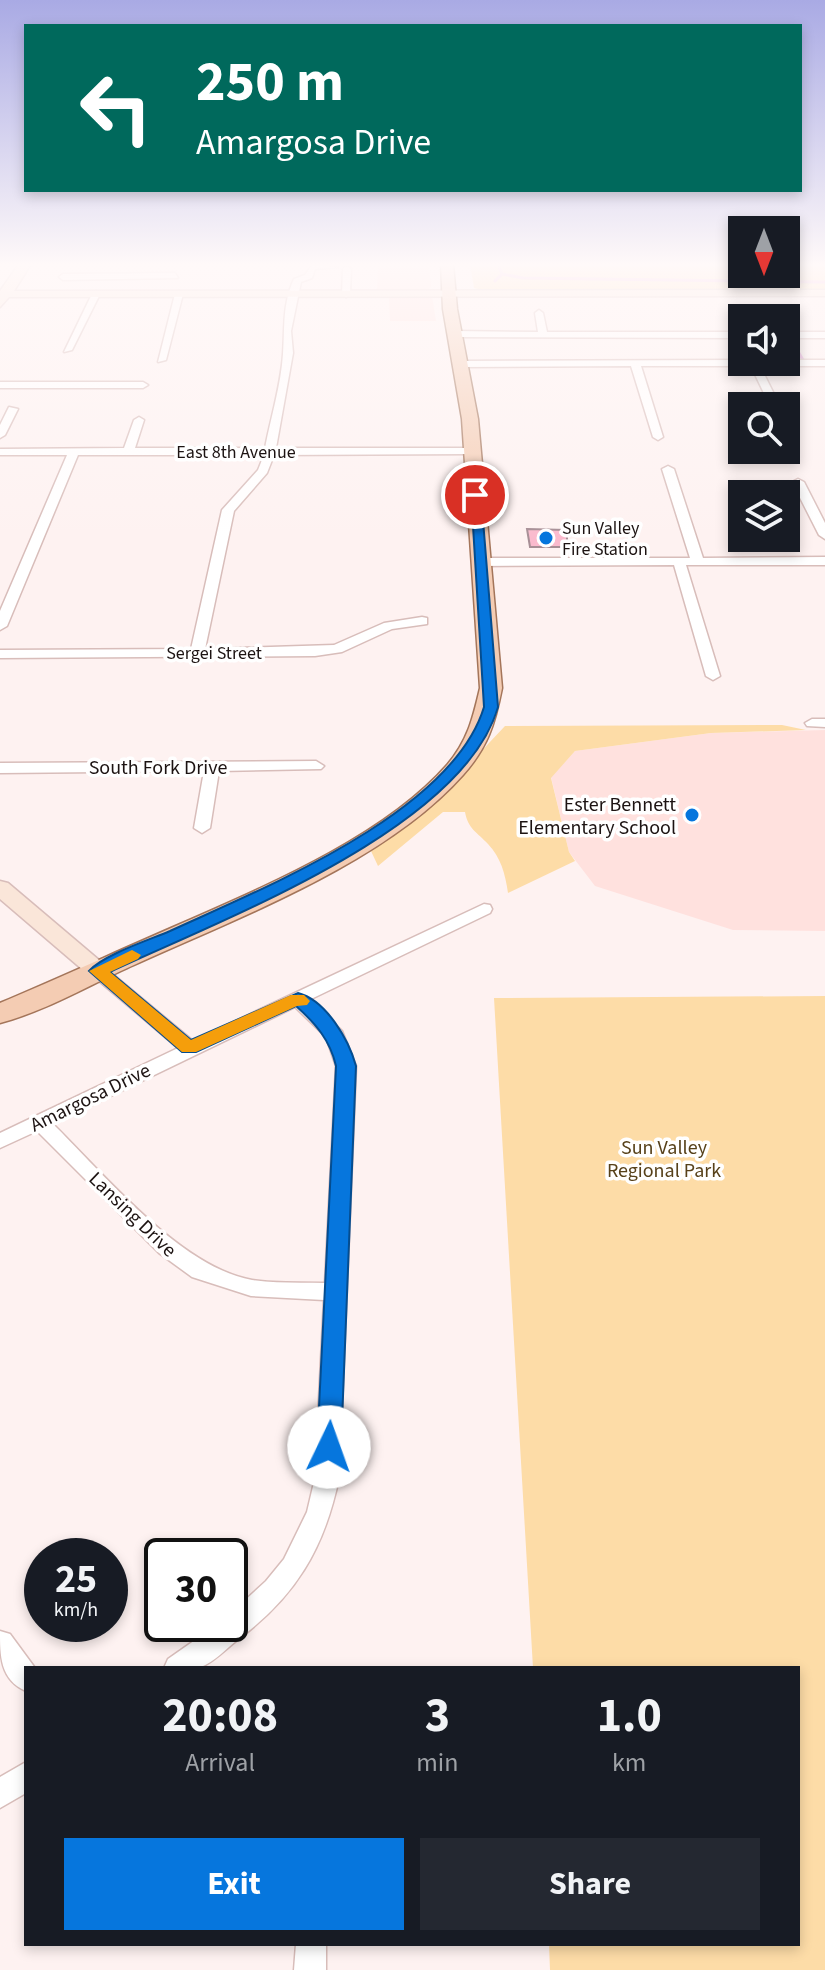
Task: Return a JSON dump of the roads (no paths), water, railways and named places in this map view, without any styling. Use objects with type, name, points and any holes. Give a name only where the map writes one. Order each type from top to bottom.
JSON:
[{"type":"main road","points":[[0,1014],[335,860],[415,805],[461,760],[486,722],[491,707],[468,406],[459,356]]},
{"type":"main road","points":[[0,888],[98,971]]},
{"type":"street","points":[[161,360],[162,356]]},
{"type":"street","points":[[197,653],[228,510],[263,471],[270,452],[287,356]]},
{"type":"street","points":[[635,363],[658,437]]},
{"type":"street","points":[[460,364],[728,363]]},
{"type":"street","points":[[800,363],[825,363]]},
{"type":"street","points":[[0,385],[143,385]]},
{"type":"street","points":[[0,435],[13,409]]},
{"type":"street","points":[[128,452],[139,420]]},
{"type":"street","name":"East 8th Avenue","points":[[0,452],[472,451]]},
{"type":"street","points":[[0,626],[74,452]]},
{"type":"street","points":[[668,469],[698,562]]},
{"type":"street","points":[[800,486],[825,535]]},
{"type":"street","points":[[479,562],[825,561]]},
{"type":"street","points":[[679,562],[713,676]]},
{"type":"street","name":"Sergei Street","points":[[0,654],[327,651],[389,626],[422,621]]},
{"type":"street","name":"South Fork Drive","points":[[0,768],[316,766]]},
{"type":"street","points":[[202,828],[212,767]]},
{"type":"street","name":"Amargosa Drive","points":[[0,1141],[484,909]]},
{"type":"street","points":[[98,971],[189,1048]]},
{"type":"street","points":[[195,1663],[274,1593],[298,1563],[313,1536],[323,1507],[327,1478],[346,1066],[335,1035],[298,999]]},
{"type":"street","name":"Lansing Drive","points":[[39,1122],[167,1248],[200,1271],[251,1288],[336,1292]]},
{"type":"street","points":[[0,1643],[24,1675]]},
{"type":"street","points":[[0,1794],[24,1777]]},
{"type":"street","points":[[310,1970],[311,1946]]},
{"type":"waterway","points":[[801,356],[803,360]]},
{"type":"place","name":"Sun Valley Fire Station","points":[[546,538]]},
{"type":"place","name":"Ester Bennett Elementary School","points":[[692,815]]},
{"type":"park label","name":"Sun Valley Regional Park","points":[[664,1158]]}]
